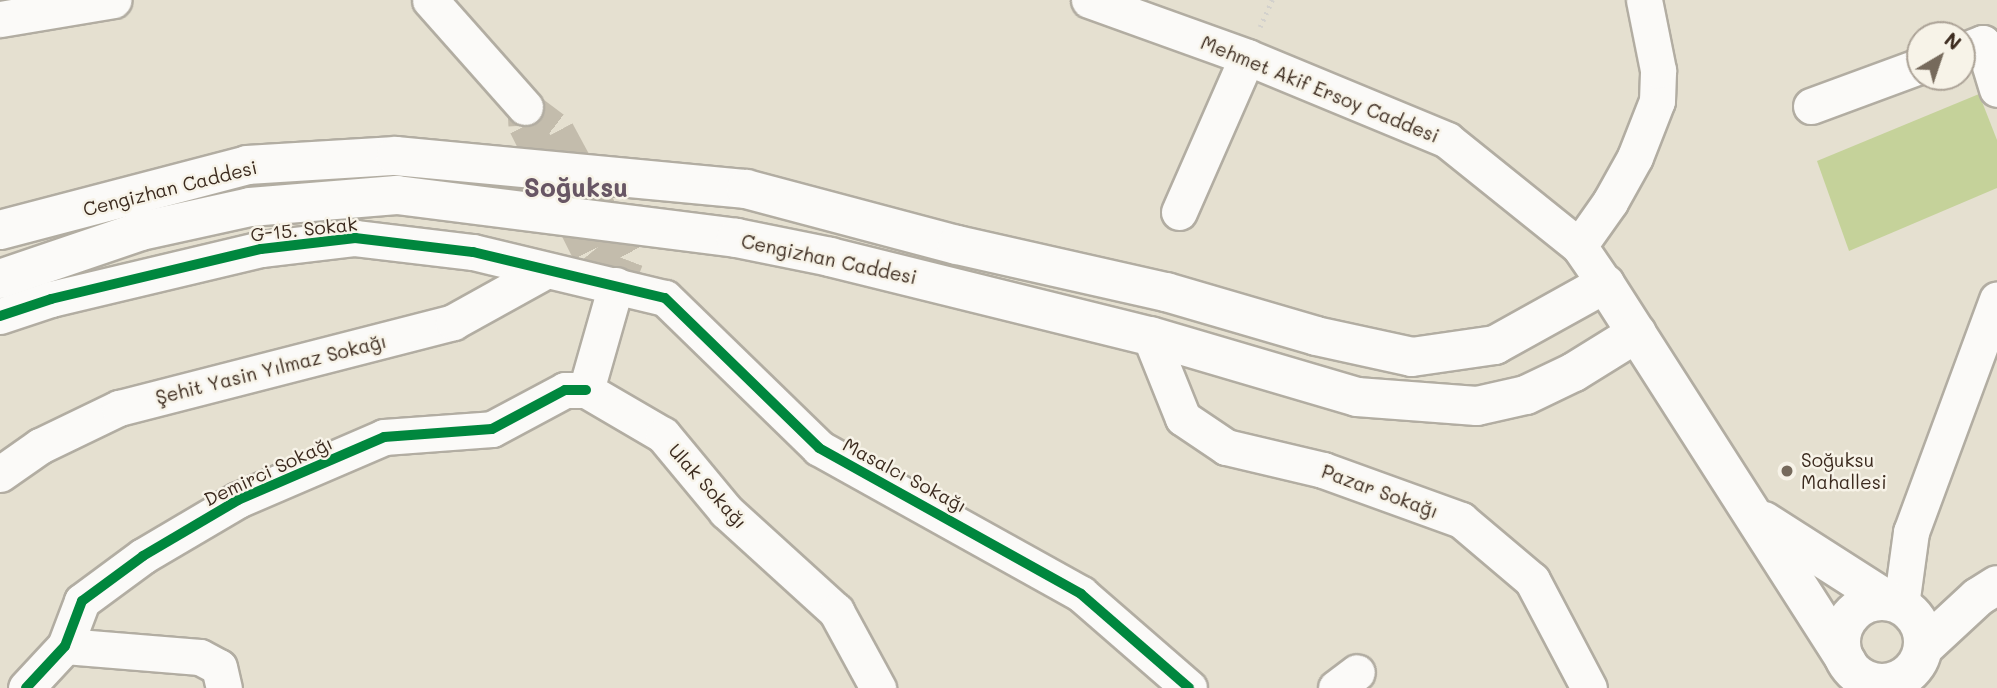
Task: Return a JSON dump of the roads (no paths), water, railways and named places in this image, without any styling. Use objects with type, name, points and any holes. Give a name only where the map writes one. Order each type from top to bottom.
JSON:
[{"type":"main road","name":"Cengizhan Caddesi","points":[[0,230],[247,165],[396,156],[746,189],[957,245],[1166,292],[1316,336],[1412,357],[1495,345],[1605,284]]},
{"type":"main road","name":"Cengizhan Caddesi","points":[[0,279],[141,231],[250,207],[397,195],[736,238],[844,260],[1150,336],[1357,397],[1477,406],[1526,395],[1574,372],[1637,332]]},
{"type":"main road","name":"Mehmet Akif Ersoy Caddesi","points":[[1605,284],[1856,675]]},
{"type":"main road","name":"Mehmet Akif Ersoy Caddesi","points":[[1754,514],[1908,638]]},
{"type":"main road","points":[[1908,638],[1987,591]]},
{"type":"main road","points":[[1863,606],[1908,638],[1903,678],[1878,683],[1856,675],[1841,638],[1845,625],[1863,606]]},
{"type":"street","points":[[0,19],[113,0]]},
{"type":"street","points":[[430,0],[525,107]]},
{"type":"street","name":"Mehmet Akif Ersoy Caddesi","points":[[1089,0],[1247,57],[1447,141],[1579,246],[1605,284]]},
{"type":"street","points":[[1579,246],[1610,202],[1635,157],[1657,101],[1658,70],[1644,0]]},
{"type":"street","points":[[1976,46],[1983,43],[1997,89]]},
{"type":"street","points":[[1179,212],[1247,57]]},
{"type":"street","points":[[1811,106],[1906,71]]},
{"type":"street","name":"G-15. Sokak","points":[[0,316],[51,299],[248,252],[355,238],[432,244],[616,285]]},
{"type":"street","name":"Şehit Yasin Yılmaz Sokağı","points":[[0,474],[40,446],[119,408],[453,322],[545,271]]},
{"type":"street","points":[[586,390],[616,285]]},
{"type":"street","name":"Masalcı Sokağı","points":[[616,285],[665,298],[818,449],[1081,594],[1189,688]]},
{"type":"street","points":[[1908,638],[1912,532],[1997,299]]},
{"type":"street","name":"Pazar Sokağı","points":[[1150,336],[1183,418],[1226,447],[1324,470],[1461,520],[1532,580],[1589,688]]},
{"type":"street","name":"Demirci Sokağı","points":[[26,688],[65,646],[82,601],[144,556],[238,500],[384,437],[492,429],[565,390],[586,390]]},
{"type":"street","name":"Ulak Sokağı","points":[[586,390],[663,435],[726,511],[836,611],[878,688]]},
{"type":"street","points":[[65,646],[200,657],[219,667],[224,688]]},
{"type":"tunnel","points":[[525,107],[557,131],[626,259],[616,285]]},
{"type":"tunnel","points":[[525,107],[526,125],[590,253],[616,285]]},
{"type":"place","name":"Soğuksu Mahallesi","points":[[1787,471]]},
{"type":"district","name":"Soğuksu","points":[[576,188]]}]
